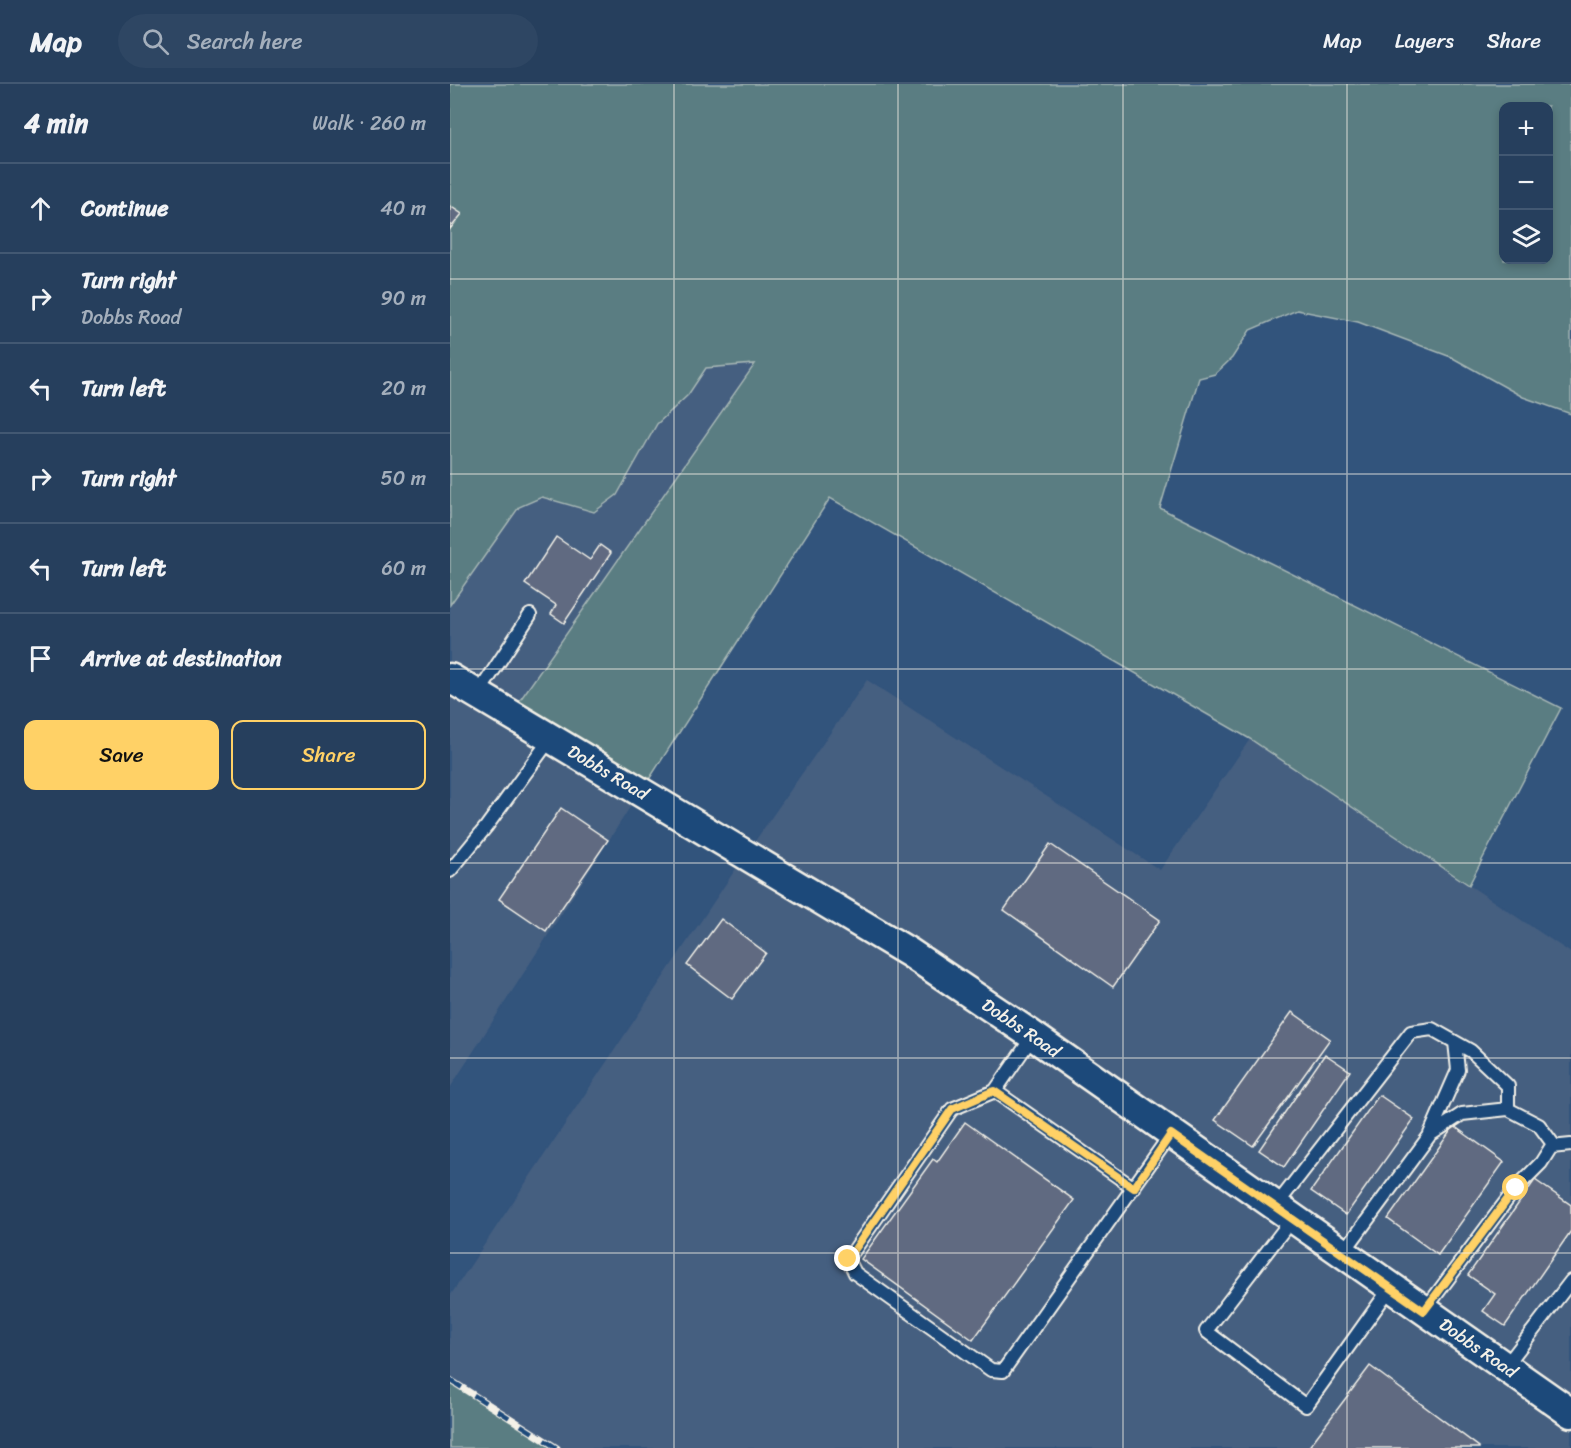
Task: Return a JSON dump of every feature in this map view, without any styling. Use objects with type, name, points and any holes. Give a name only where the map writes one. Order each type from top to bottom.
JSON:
[{"type":"street","name":"Dobbs Road","points":[[450,678],[910,953],[1033,1036],[1571,1413]]},
{"type":"lane","points":[[478,694],[530,615]]},
{"type":"lane","points":[[450,871],[486,827],[552,737]]},
{"type":"lane","points":[[1391,1287],[1306,1406],[1206,1331],[1283,1213],[1411,1032],[1432,1029],[1471,1051],[1508,1086],[1508,1109]]},
{"type":"lane","points":[[1033,1036],[994,1091],[952,1109],[848,1259],[855,1274],[991,1370],[1003,1371],[1171,1134]]},
{"type":"lane","points":[[1343,1254],[1430,1135],[1458,1070],[1455,1042]]},
{"type":"lane","points":[[994,1091],[1134,1188]]},
{"type":"lane","points":[[1424,1311],[1516,1188],[1541,1163],[1553,1144],[1539,1125],[1508,1109],[1462,1114],[1430,1135]]},
{"type":"lane","points":[[1551,1147],[1571,1145]]},
{"type":"lane","points":[[1505,1367],[1571,1281]]},
{"type":"shaded area","points":[[755,363],[518,703],[450,664],[450,605],[519,507],[541,497],[594,512],[617,495],[657,424],[688,395],[706,367]]},
{"type":"shaded area","points":[[867,680],[1160,870],[1250,739],[1571,953],[1571,1398],[753,844]]},
{"type":"shaded area","points":[[450,692],[634,801],[450,1088]]},
{"type":"shaded area","points":[[739,864],[904,964],[1019,1041],[1546,1410],[1571,1428],[1571,1448],[558,1448],[450,1379],[450,1296]]},
{"type":"green space","points":[[450,84],[1571,84],[1571,414],[1523,397],[1451,357],[1358,322],[1297,310],[1250,330],[1232,358],[1215,374],[1199,378],[1160,508],[1561,708],[1469,885],[1250,739],[830,498],[648,781],[518,703],[755,364],[706,368],[688,395],[657,424],[617,495],[594,512],[542,497],[519,507],[450,605]]},
{"type":"green space","points":[[450,1379],[558,1448],[450,1448]]},
{"type":"building","points":[[450,206],[462,214],[450,229]]},
{"type":"building","points":[[556,537],[590,560],[600,545],[611,553],[564,623],[551,614],[556,605],[525,584]]},
{"type":"building","points":[[561,808],[608,840],[546,931],[499,899]]},
{"type":"building","points":[[1050,844],[1160,920],[1113,987],[1004,910]]},
{"type":"building","points":[[721,919],[766,953],[732,999],[687,965]]},
{"type":"building","points":[[1292,1012],[1330,1039],[1253,1146],[1215,1120]]},
{"type":"building","points":[[1325,1054],[1350,1071],[1284,1167],[1259,1150]]},
{"type":"building","points":[[1379,1095],[1414,1119],[1346,1215],[1311,1191]]},
{"type":"building","points":[[965,1122],[1074,1200],[973,1340],[861,1259],[933,1159],[937,1162]]},
{"type":"building","points":[[1454,1126],[1504,1162],[1438,1255],[1388,1219]]},
{"type":"building","points":[[1535,1180],[1571,1205],[1571,1231],[1505,1326],[1483,1311],[1495,1294],[1468,1275]]},
{"type":"building","points":[[1370,1366],[1479,1447],[1479,1448],[1308,1448]]},
{"type":"railway","points":[[450,1380],[557,1448]]},
{"type":"route","points":[[848,1259],[952,1109],[994,1091],[1134,1188],[1171,1134],[1424,1311],[1516,1188]]}]
